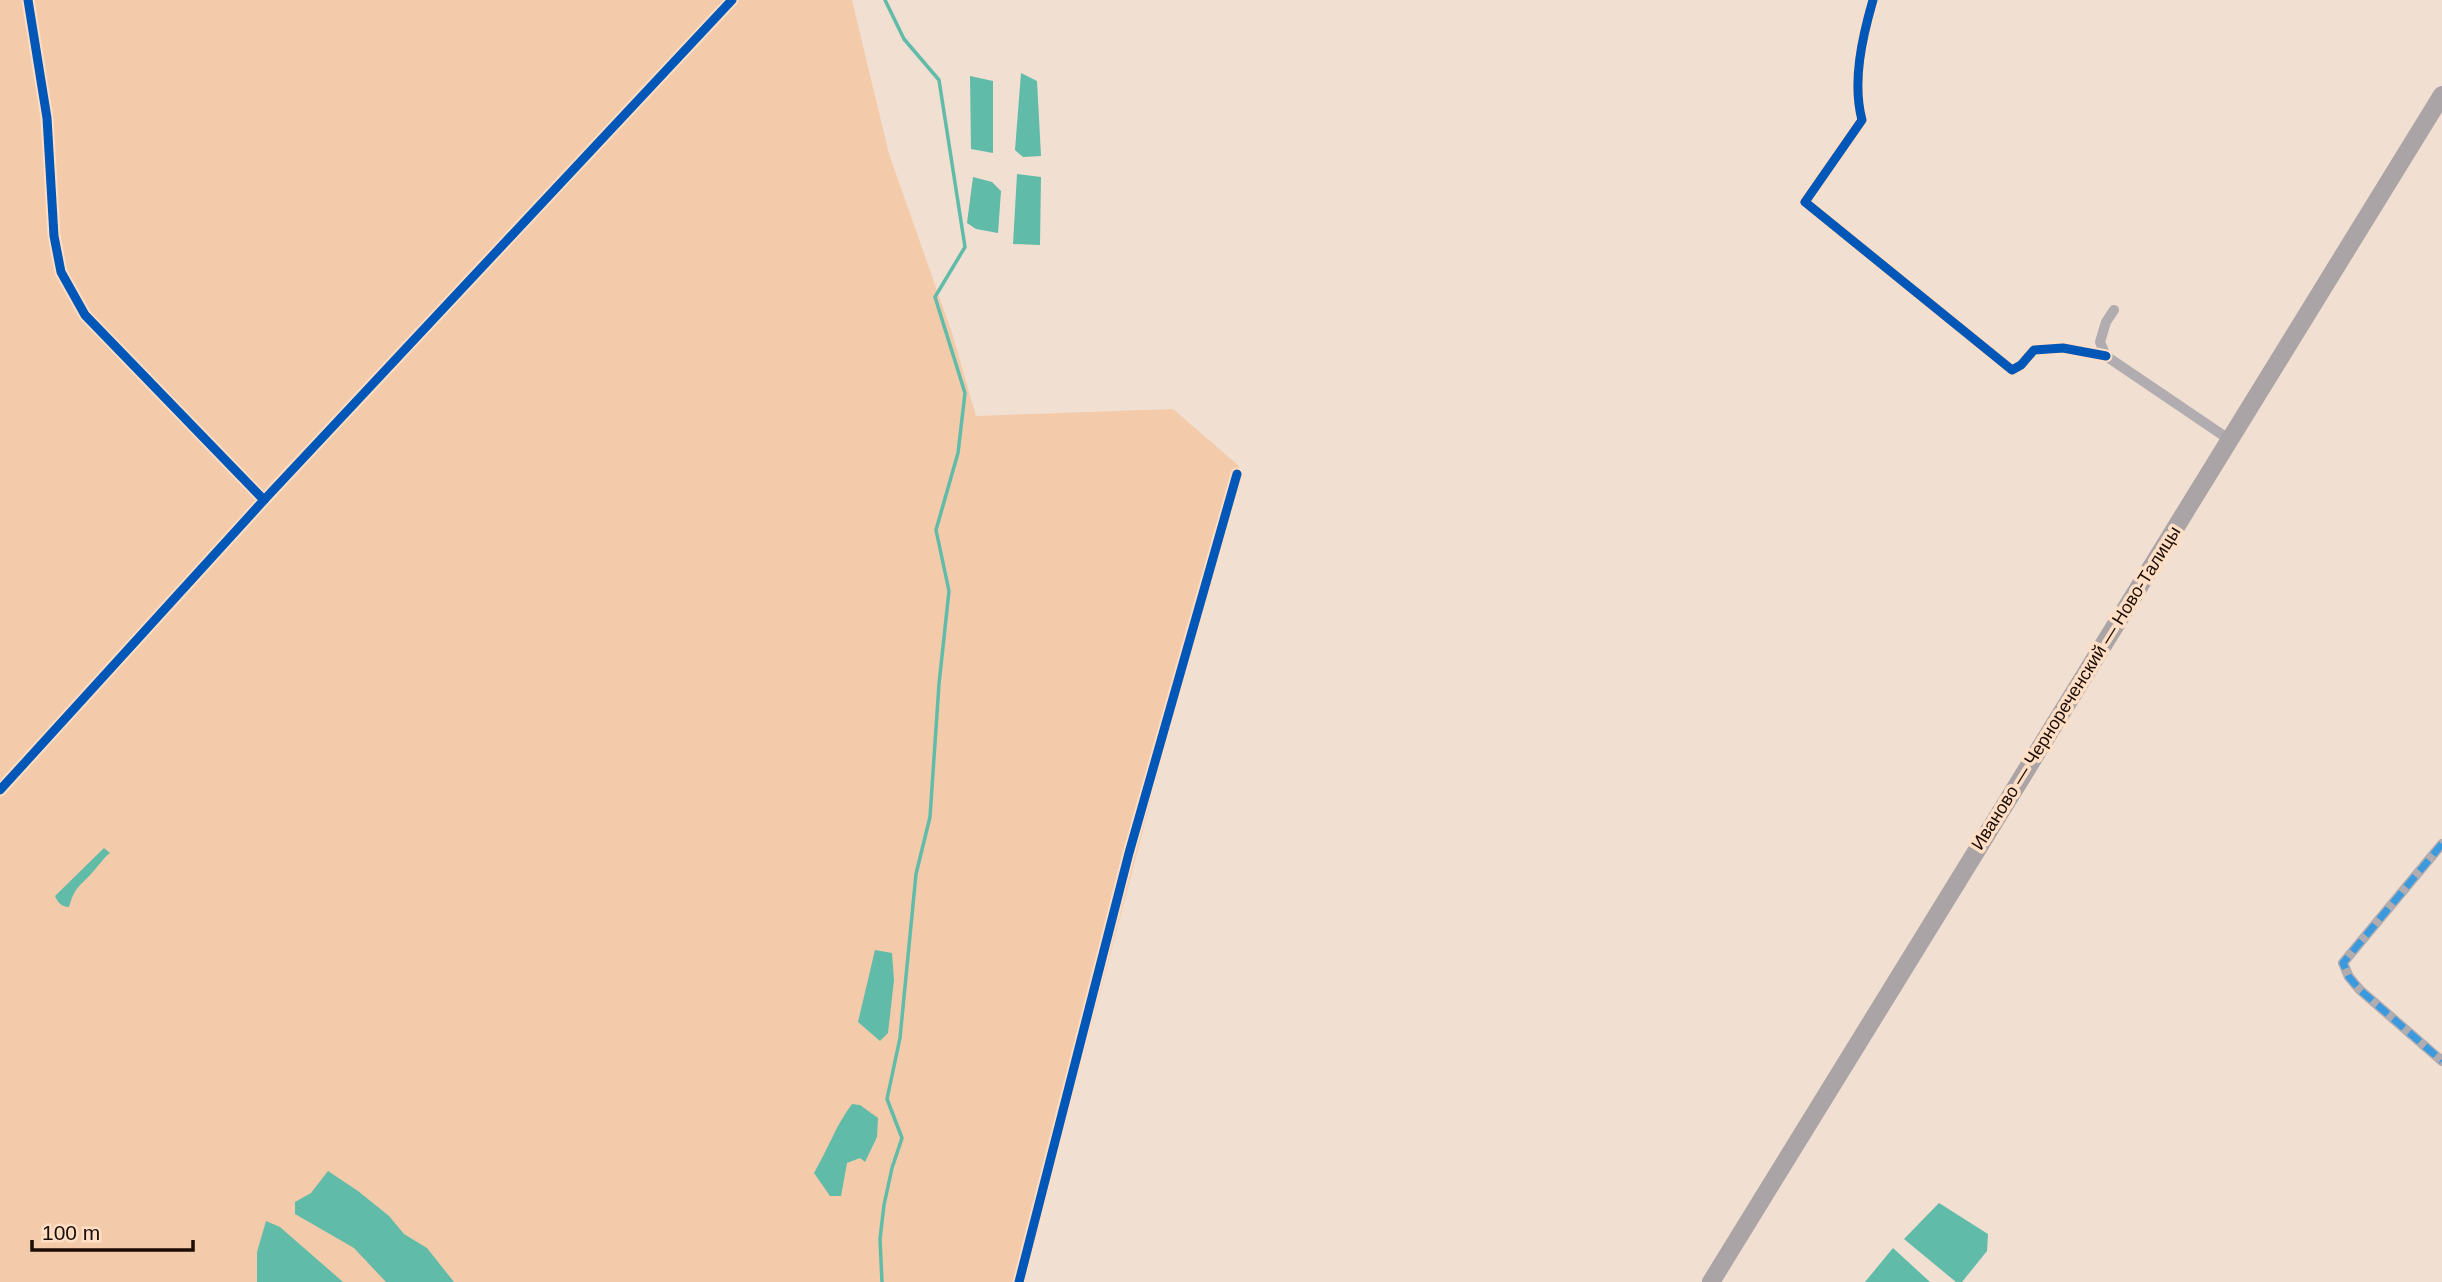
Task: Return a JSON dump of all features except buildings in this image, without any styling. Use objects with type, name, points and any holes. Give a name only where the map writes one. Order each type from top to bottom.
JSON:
[{"type":"main road","name":"Иваново — Чернореченский — Ново-Талицы","points":[[1711,1282],[2442,95]]},
{"type":"street","points":[[28,0],[47,118],[54,236],[61,272],[85,316],[264,500]]},
{"type":"street","points":[[0,790],[264,500],[732,0]]},
{"type":"street","points":[[1872,0],[1862,40],[1858,103],[1862,120],[1805,202],[2012,370],[2021,365],[2034,350],[2063,348],[2106,356],[2230,440]]},
{"type":"street","points":[[2106,356],[2100,342],[2106,322],[2114,310]]},
{"type":"street","points":[[1019,1282],[1129,853],[1237,474]]},
{"type":"street","points":[[2442,844],[2343,963],[2349,977],[2360,990],[2442,1061]]},
{"type":"shaded area","points":[[0,0],[852,0],[889,154],[952,333],[976,416],[1173,409],[1239,466],[1024,1282],[0,1282]]},
{"type":"water","points":[[1021,73],[1037,81],[1041,156],[1023,157],[1015,150]]},
{"type":"water","points":[[970,76],[993,81],[993,153],[971,149]]},
{"type":"water","points":[[1017,174],[1041,177],[1040,245],[1013,244]]},
{"type":"water","points":[[973,177],[992,182],[1001,191],[998,233],[976,229],[967,223]]},
{"type":"water","points":[[104,848],[110,853],[77,888],[69,907],[57,901],[55,896]]},
{"type":"water","points":[[875,950],[892,953],[894,980],[888,1033],[880,1041],[858,1022]]},
{"type":"water","points":[[852,1104],[860,1105],[878,1118],[877,1137],[865,1162],[860,1158],[847,1163],[841,1196],[830,1196],[814,1173]]},
{"type":"water","points":[[328,1171],[389,1216],[404,1234],[427,1248],[454,1282],[386,1282],[354,1248],[295,1214],[295,1202],[311,1193]]},
{"type":"water","points":[[1939,1203],[1988,1234],[1987,1251],[1962,1282],[1956,1282],[1904,1239]]},
{"type":"water","points":[[266,1221],[280,1227],[343,1282],[257,1282],[257,1252]]},
{"type":"water","points":[[1893,1248],[1930,1282],[1865,1282]]},
{"type":"waterway","points":[[882,1282],[880,1239],[884,1205],[902,1138],[887,1099],[900,1038],[916,874],[930,817],[939,684],[949,591],[936,530],[958,453],[965,393],[935,297],[965,247],[939,80],[904,39],[885,0]]},
{"type":"marked path","points":[[2442,844],[2343,963],[2349,977],[2360,990],[2442,1061]]},
{"type":"cycle path","points":[[0,790],[264,500],[85,315],[61,272],[54,236],[47,118],[28,0]]},
{"type":"cycle path","points":[[264,500],[732,0]]},
{"type":"cycle path","points":[[1873,0],[1865,29],[1858,75],[1862,120],[1805,202],[2012,370],[2021,365],[2034,350],[2063,348],[2106,356]]},
{"type":"cycle path","points":[[1019,1282],[1129,853],[1237,474]]}]
